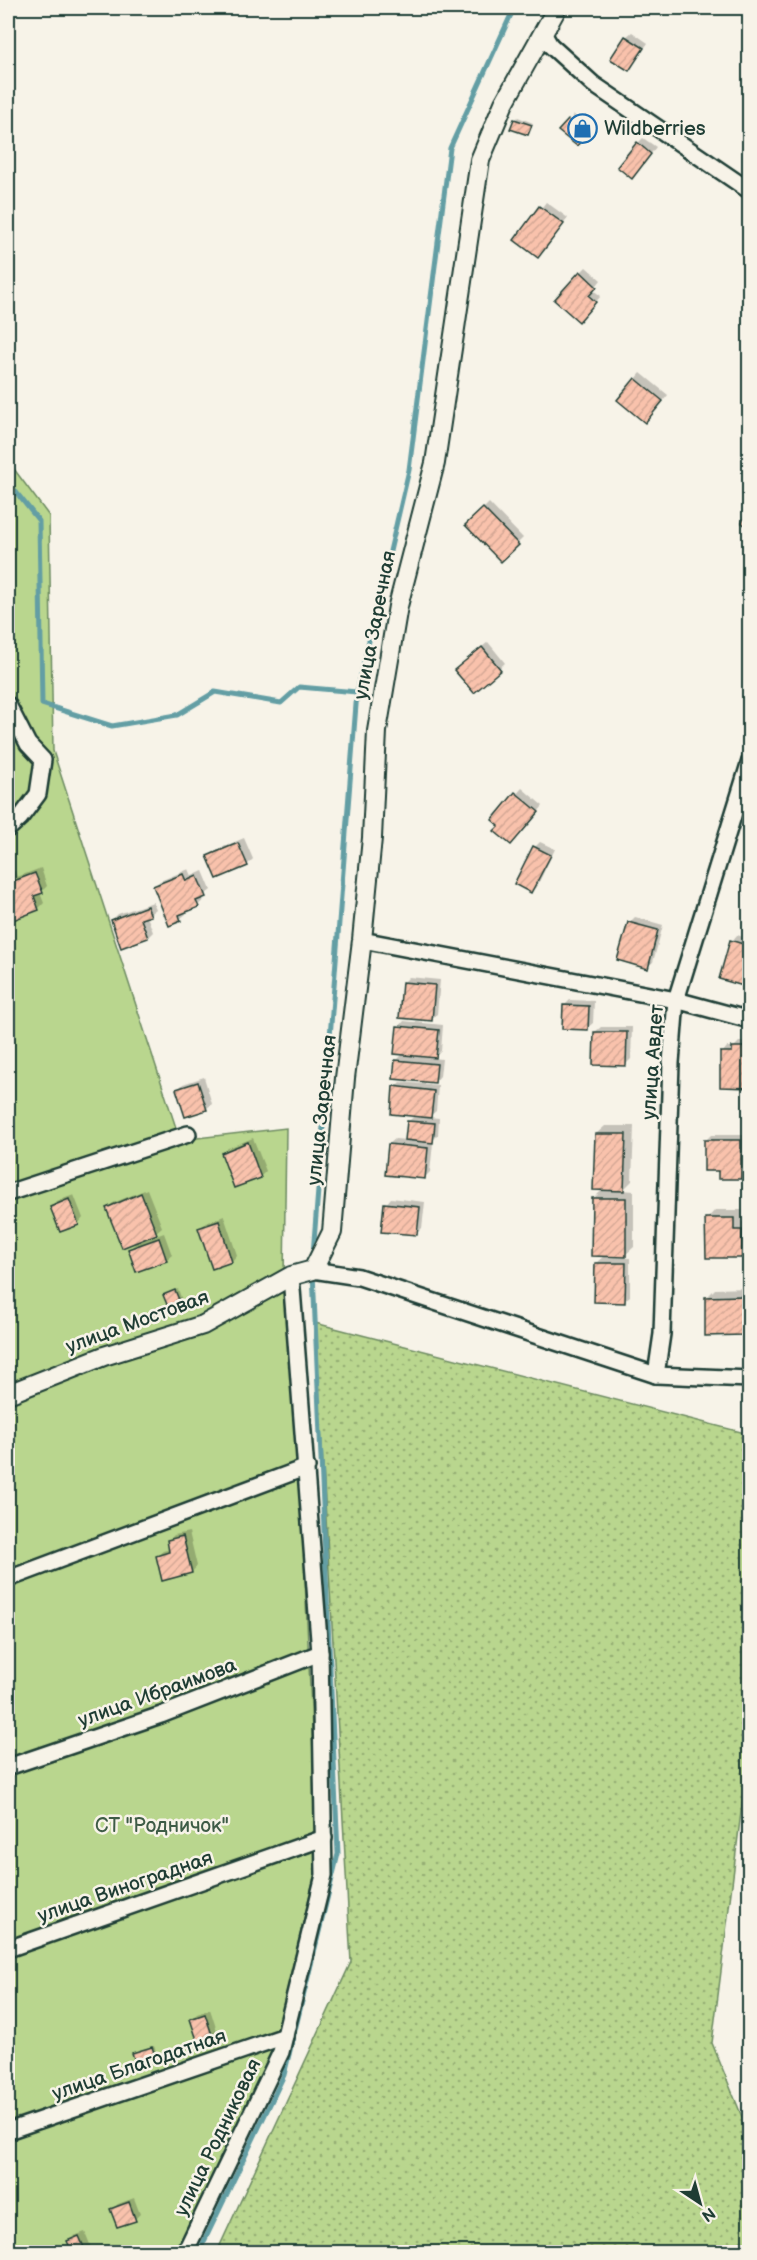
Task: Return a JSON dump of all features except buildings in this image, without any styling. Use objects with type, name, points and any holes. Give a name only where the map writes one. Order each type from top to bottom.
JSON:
[{"type":"street","name":"улица Заречная","points":[[313,1270],[332,1232],[345,1078],[372,838],[377,731],[398,606],[435,463],[480,160],[504,103],[557,8]]},
{"type":"street","points":[[543,33],[550,45],[593,84],[750,191]]},
{"type":"street","points":[[8,705],[28,744],[43,760],[38,794],[20,818],[8,829]]},
{"type":"street","name":"улица Авдет","points":[[656,1375],[662,1334],[671,1063],[676,1000],[750,761]]},
{"type":"street","points":[[362,940],[676,1000],[750,1020]]},
{"type":"street","points":[[8,1193],[188,1134]]},
{"type":"street","points":[[313,1270],[358,1277],[656,1375],[750,1379]]},
{"type":"street","name":"улица Мостовая","points":[[8,1394],[104,1356],[203,1325],[291,1276],[313,1270]]},
{"type":"street","name":"улица Родниковая","points":[[182,2253],[188,2246],[276,2062],[285,2036],[324,1875],[320,1653],[291,1276]]},
{"type":"street","points":[[8,1579],[307,1467]]},
{"type":"street","name":"улица Ибраимова","points":[[8,1767],[160,1715],[320,1653]]},
{"type":"street","name":"улица Виноградная","points":[[8,1949],[324,1838]]},
{"type":"street","name":"улица Благодатная","points":[[8,2131],[285,2036]]},
{"type":"green space","name":"СТ \"Родничок\"","points":[[8,461],[49,516],[53,751],[180,1140],[286,1128],[284,1279],[300,1470],[318,1860],[268,2070],[185,2252],[8,2252]]},
{"type":"green space","points":[[315,1323],[749,1434],[750,1741],[712,2043],[749,2134],[749,2252],[217,2252],[351,1962]]},
{"type":"waterway","points":[[313,1254],[357,692],[409,470],[450,148],[514,8]]},
{"type":"waterway","points":[[8,482],[39,521],[42,704],[112,726],[177,715],[215,692],[281,703],[299,687],[357,692]]},
{"type":"waterway","points":[[199,2252],[284,2075],[338,1854],[313,1272]]},
{"type":"place","name":"Wildberries","points":[[583,128]]}]
